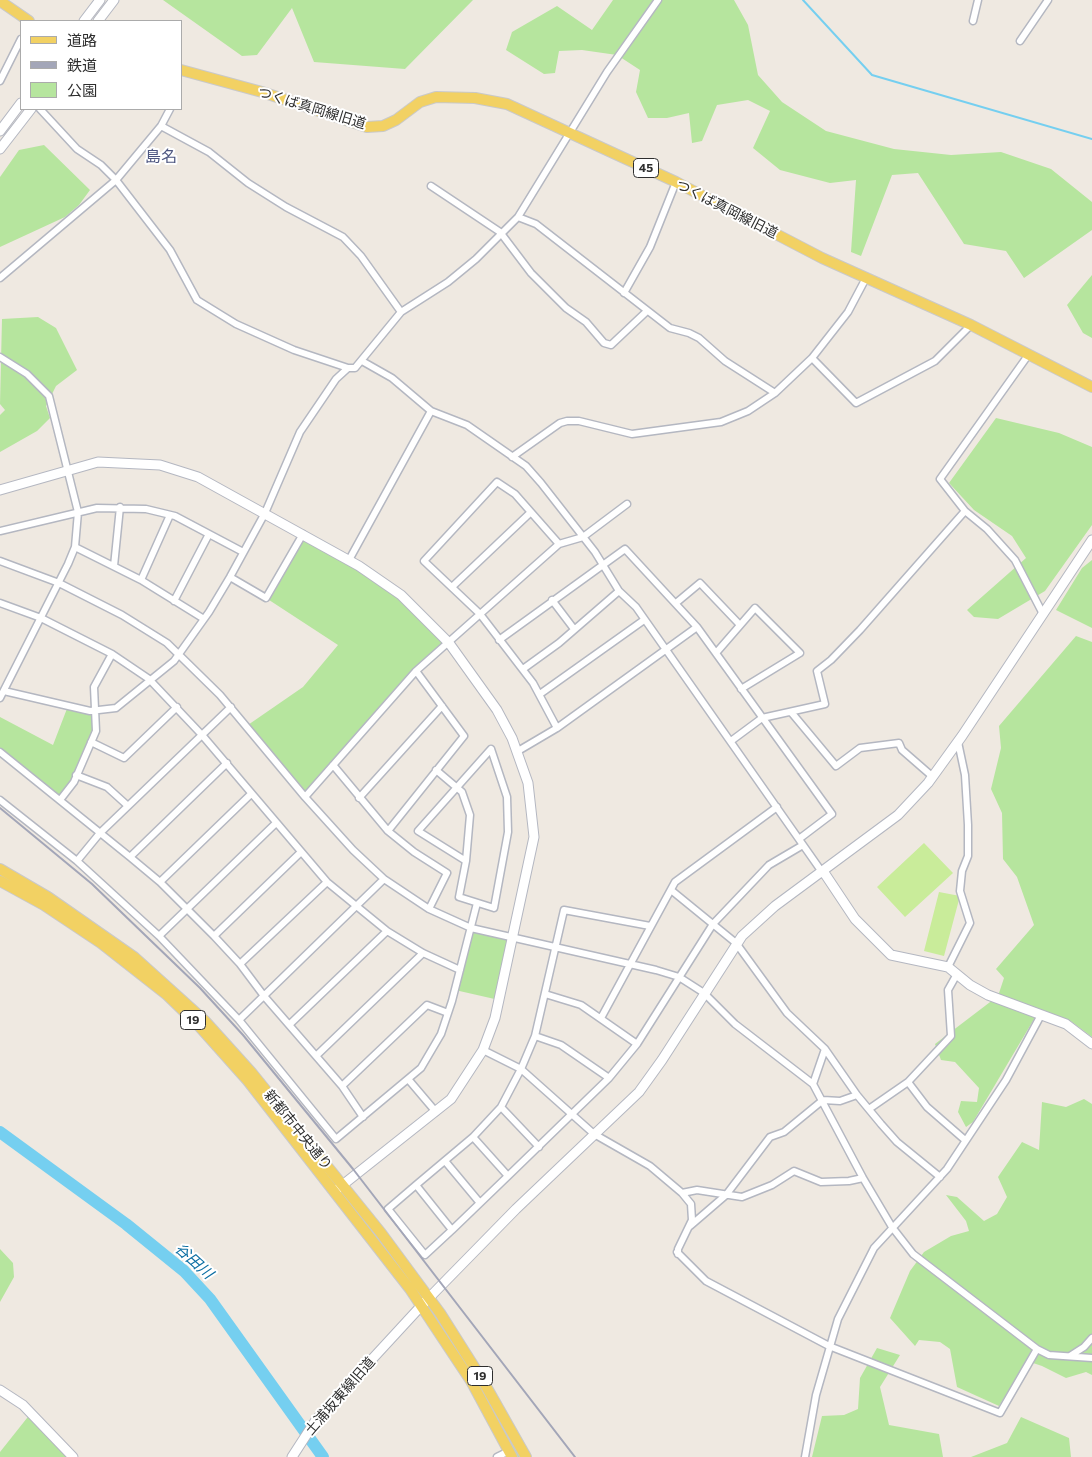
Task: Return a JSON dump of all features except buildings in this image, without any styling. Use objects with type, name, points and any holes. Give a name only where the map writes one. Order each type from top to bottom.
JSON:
[{"type":"main road","points":[[0,1],[28,20]]},
{"type":"main road","name":"つくば真岡線旧道","points":[[182,73],[262,92],[367,127],[389,124],[428,99],[492,100],[507,104],[676,182],[790,242],[971,325],[1092,387]]},
{"type":"main road","name":"新都市中央通り","points":[[0,869],[78,916],[134,957],[205,1021],[251,1072],[425,1302],[462,1346],[526,1457]]},
{"type":"main road","name":"新都市中央通り","points":[[0,881],[80,928],[166,994],[199,1026],[339,1188]]},
{"type":"main road","name":"新都市中央通り","points":[[425,1302],[472,1381],[511,1454]]},
{"type":"street","points":[[85,20],[100,0]]},
{"type":"street","points":[[99,20],[114,0]]},
{"type":"street","points":[[41,110],[77,149],[101,165],[116,180],[170,250],[197,300],[236,324],[287,347],[348,368],[356,368],[387,327],[401,312],[448,282],[476,259],[500,232],[518,217],[572,133],[607,72],[658,0]]},
{"type":"street","points":[[973,21],[978,0]]},
{"type":"street","points":[[1020,41],[1048,0]]},
{"type":"street","points":[[0,81],[20,41]]},
{"type":"street","points":[[0,131],[20,104]]},
{"type":"street","points":[[0,149],[30,110]]},
{"type":"street","points":[[0,278],[116,180],[161,126],[169,110]]},
{"type":"street","points":[[161,126],[209,152],[248,183],[286,207],[343,237],[361,256],[401,312]]},
{"type":"street","points":[[624,293],[650,247],[676,182]]},
{"type":"street","points":[[431,186],[500,232],[531,273],[566,308],[586,322],[604,343],[612,345],[647,311]]},
{"type":"street","points":[[518,217],[536,224],[670,328],[699,338],[725,361],[775,393]]},
{"type":"street","points":[[512,457],[560,423],[567,421],[579,421],[632,434],[730,420],[775,393],[812,358],[848,312],[866,278]]},
{"type":"street","points":[[812,358],[856,404],[936,361],[971,325]]},
{"type":"street","points":[[1029,354],[940,479],[965,511],[987,529],[1015,560],[1043,614]]},
{"type":"street","points":[[0,358],[28,374],[50,396],[78,512],[75,547],[59,583],[0,698]]},
{"type":"street","points":[[362,361],[392,378],[432,411],[467,425],[526,466],[542,483],[583,536],[619,591],[636,607],[855,919],[891,955],[948,967],[988,995],[1066,1024],[1092,1044]]},
{"type":"street","points":[[4,691],[96,710],[116,708],[129,699],[149,679],[180,654],[230,578],[265,513],[300,432],[336,379],[348,368]]},
{"type":"street","points":[[348,560],[432,411]]},
{"type":"street","points":[[0,490],[98,462],[160,465],[198,477],[348,560],[401,595],[449,643],[497,710],[518,751],[528,783],[534,837],[514,937],[495,1018],[482,1050],[451,1099],[339,1188]]},
{"type":"street","points":[[557,728],[540,694],[480,614],[424,560],[497,482],[515,494],[559,544]]},
{"type":"street","points":[[305,797],[416,671],[559,544],[583,536],[627,504]]},
{"type":"street","points":[[114,566],[120,507]]},
{"type":"street","points":[[0,531],[97,508],[146,509],[170,515],[243,552]]},
{"type":"street","points":[[731,741],[762,718],[825,704],[817,671],[831,660],[860,630],[965,511]]},
{"type":"street","points":[[453,586],[531,512]]},
{"type":"street","points":[[141,580],[170,515]]},
{"type":"street","points":[[174,601],[209,534]]},
{"type":"street","points":[[230,578],[266,598],[303,534]]},
{"type":"street","name":"土浦坂東線旧道","points":[[292,1457],[316,1420],[425,1302],[516,1209],[647,1082],[736,943],[775,906],[898,815],[933,776],[958,742],[1092,540]]},
{"type":"street","points":[[75,547],[141,580],[204,619]]},
{"type":"street","points":[[499,640],[625,549],[697,627],[832,814],[801,842],[769,865],[713,924],[637,1044],[609,1078],[425,1255],[388,1210],[473,1137],[501,1108],[535,1036],[564,910],[650,926]]},
{"type":"street","points":[[0,561],[59,583],[122,615],[167,643],[231,707],[305,797],[353,850],[384,879],[429,909],[471,928],[630,963],[679,977],[704,993],[735,1024],[813,1084],[863,1178],[892,1227],[913,1254],[1037,1350],[1049,1355],[1092,1358]]},
{"type":"street","points":[[676,604],[700,583],[740,625]]},
{"type":"street","points":[[522,670],[559,643],[619,591]]},
{"type":"street","points":[[552,600],[574,629]]},
{"type":"street","points":[[1,604],[41,618],[112,654],[149,679],[227,763],[276,824],[327,882],[387,931],[423,953],[460,970]]},
{"type":"street","points":[[716,653],[755,608],[800,653],[742,689]]},
{"type":"street","points":[[540,694],[644,620]]},
{"type":"street","points":[[518,751],[557,728],[697,627]]},
{"type":"street","points":[[60,800],[76,775],[96,731],[94,687],[112,654]]},
{"type":"street","points":[[388,831],[464,736],[416,671]]},
{"type":"street","points":[[359,798],[442,706]]},
{"type":"street","points":[[91,742],[124,758],[177,707]]},
{"type":"street","points":[[77,861],[100,833],[231,707]]},
{"type":"street","points":[[791,712],[836,766],[860,748],[899,743],[902,750],[933,776]]},
{"type":"street","points":[[948,967],[970,923],[960,890],[962,871],[968,856],[968,815],[965,775],[958,742]]},
{"type":"street","points":[[436,770],[456,787],[462,792],[470,815],[466,861],[459,897],[494,908],[508,832],[507,797],[491,749],[456,787],[418,831],[466,861]]},
{"type":"street","points":[[0,752],[160,882],[214,936],[240,964],[264,996],[342,1086],[362,1117]]},
{"type":"street","points":[[130,857],[227,763]]},
{"type":"street","points":[[332,766],[388,831],[414,852],[447,873],[429,909]]},
{"type":"street","points":[[76,775],[107,787],[128,806]]},
{"type":"street","points":[[160,882],[252,794]]},
{"type":"street","points":[[0,800],[77,861],[158,936],[239,1020],[336,1139],[421,1068],[441,1034],[477,903]]},
{"type":"street","points":[[600,1018],[675,882],[777,807]]},
{"type":"street","points":[[158,936],[276,824]]},
{"type":"street","points":[[214,936],[301,852]]},
{"type":"street","points":[[239,1020],[384,879]]},
{"type":"street","points":[[240,964],[327,882]]},
{"type":"street","points":[[671,890],[736,943],[787,1013],[824,1049],[857,1096],[897,1142],[940,1177]]},
{"type":"street","points":[[289,1025],[387,931]]},
{"type":"street","points":[[316,1056],[423,953]]},
{"type":"street","points":[[869,1109],[908,1082],[951,1036],[948,990],[956,974]]},
{"type":"street","points":[[545,994],[582,1005],[637,1044]]},
{"type":"street","points":[[342,1086],[427,1005],[448,1013]]},
{"type":"street","points":[[805,1457],[816,1395],[829,1346],[847,1297],[874,1248],[940,1177],[1006,1080],[1040,1015]]},
{"type":"street","points":[[535,1036],[561,1044],[609,1078]]},
{"type":"street","points":[[813,1084],[824,1049]]},
{"type":"street","points":[[482,1050],[521,1069],[594,1134],[650,1166],[682,1193],[691,1204],[692,1220],[678,1254],[706,1281],[829,1346],[1000,1413],[1037,1350]]},
{"type":"street","points":[[408,1079],[436,1112]]},
{"type":"street","points":[[908,1082],[927,1107],[965,1140]]},
{"type":"street","points":[[689,1226],[693,1225],[726,1195],[770,1137],[784,1132],[823,1100],[840,1101],[857,1096]]},
{"type":"street","points":[[501,1108],[539,1147]]},
{"type":"street","points":[[473,1137],[508,1176]]},
{"type":"street","points":[[445,1161],[480,1203]]},
{"type":"street","points":[[682,1193],[697,1190],[742,1196],[772,1185],[794,1171],[821,1182],[849,1181],[863,1178]]},
{"type":"street","points":[[416,1185],[452,1230]]},
{"type":"street","points":[[1069,1356],[1084,1347],[1092,1338]]},
{"type":"street","points":[[0,1390],[23,1405],[73,1457]]},
{"type":"street","points":[[497,1457],[511,1454]]},
{"type":"green space","points":[[163,0],[473,0],[405,69],[314,62],[292,8],[257,55],[242,56]]},
{"type":"green space","points":[[613,0],[734,0],[748,25],[758,75],[782,102],[826,131],[894,149],[951,155],[1001,152],[1051,169],[1092,202],[1092,230],[1024,278],[1006,251],[964,244],[918,173],[892,175],[861,256],[851,252],[856,180],[830,183],[780,170],[753,148],[770,111],[748,100],[717,105],[702,141],[692,143],[689,113],[667,118],[648,118],[636,92],[640,70],[617,55],[582,50],[559,51],[555,73],[544,74],[506,50],[512,32],[557,6],[592,30]]},
{"type":"green space","points":[[44,145],[90,190],[79,205],[65,217],[0,247],[0,177],[19,150]]},
{"type":"green space","points":[[1092,275],[1092,338],[1083,333],[1067,305]]},
{"type":"green space","points":[[38,317],[56,328],[77,370],[56,386],[46,406],[50,418],[37,431],[0,452],[0,415],[5,410],[0,404],[2,319]]},
{"type":"green space","points":[[996,418],[1059,433],[1092,447],[1092,525],[1045,591],[998,619],[974,617],[967,610],[1026,558],[1012,536],[974,510],[949,483]]},
{"type":"green space","points":[[303,534],[401,595],[449,643],[416,671],[305,797],[245,727],[303,687],[338,645],[266,598]]},
{"type":"green space","points":[[1092,560],[1092,628],[1056,610],[1082,568]]},
{"type":"green space","points":[[1076,636],[1092,642],[1092,1037],[1072,1022],[1040,1009],[973,1122],[966,1127],[958,1112],[961,1101],[977,1102],[979,1088],[955,1062],[941,1060],[935,1044],[998,996],[1004,978],[996,969],[1034,925],[1017,877],[1003,859],[1002,813],[991,789],[1001,748],[999,726]]},
{"type":"green space","points":[[68,706],[96,711],[96,731],[76,775],[60,800],[0,752],[0,717],[53,745]]},
{"type":"green space","points":[[924,843],[953,873],[905,917],[877,887]]},
{"type":"green space","points":[[939,892],[960,896],[944,956],[924,951]]},
{"type":"green space","points":[[471,928],[514,937],[499,1000],[455,990]]},
{"type":"green space","points":[[1084,1099],[1092,1104],[1092,1375],[1086,1372],[1066,1378],[1027,1361],[999,1406],[957,1387],[950,1349],[940,1342],[919,1340],[915,1346],[890,1318],[910,1271],[924,1252],[951,1236],[969,1231],[966,1221],[946,1195],[957,1197],[984,1221],[997,1214],[1007,1197],[998,1177],[1022,1142],[1039,1150],[1042,1102],[1066,1107]]},
{"type":"green space","points":[[0,1249],[13,1263],[14,1277],[0,1302]]},
{"type":"green space","points":[[459,1347],[521,1457],[516,1457]]},
{"type":"green space","points":[[877,1348],[900,1355],[880,1387],[889,1425],[939,1434],[943,1457],[812,1457],[822,1416],[844,1415],[858,1409],[860,1378]]},
{"type":"green space","points":[[31,1413],[77,1457],[0,1457],[0,1452]]},
{"type":"green space","points":[[1021,1417],[1069,1438],[1071,1457],[971,1457],[1007,1443]]},
{"type":"waterway","points":[[803,0],[872,75],[1092,139]]},
{"type":"waterway","name":"谷田川","points":[[0,1132],[126,1224],[184,1271],[210,1299],[323,1457]]},
{"type":"railway","points":[[0,808],[92,884],[200,988],[243,1035],[353,1169],[575,1457]]},
{"type":"district","name":"島名","points":[[161,157]]}]
